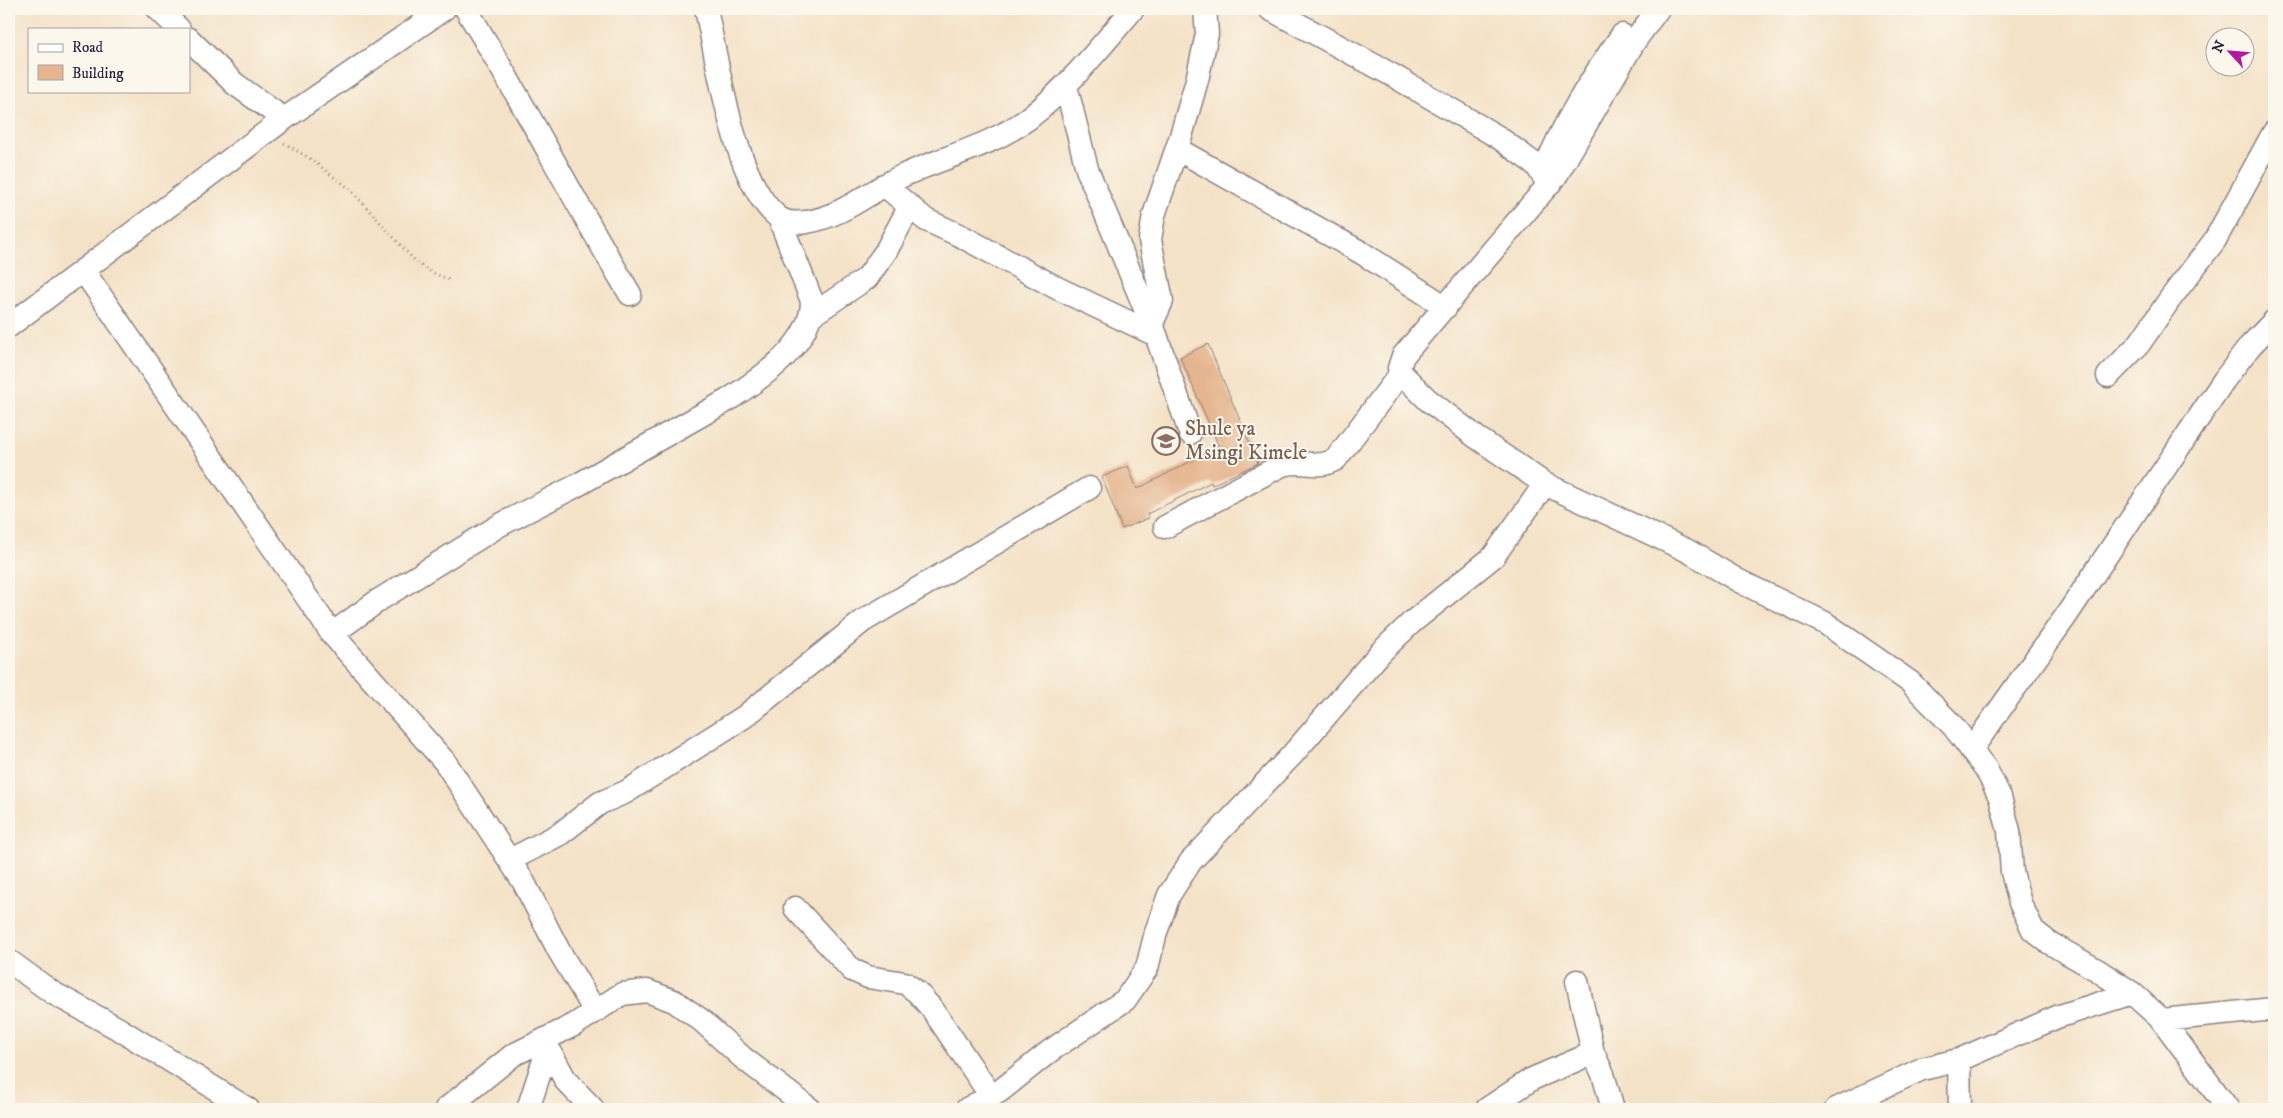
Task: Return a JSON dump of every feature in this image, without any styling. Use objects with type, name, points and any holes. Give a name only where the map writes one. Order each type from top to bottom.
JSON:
[{"type":"street","points":[[158,9],[177,28]]},
{"type":"street","points":[[9,326],[284,119],[444,9]]},
{"type":"street","points":[[466,9],[523,104],[591,230],[630,294]]},
{"type":"street","points":[[332,634],[379,600],[500,525],[574,487],[742,390],[763,376],[806,330],[812,315],[812,301],[779,218],[758,196],[745,166],[730,117],[706,9]]},
{"type":"street","points":[[779,218],[792,222],[808,222],[855,205],[884,185],[994,138],[1028,119],[1066,86],[1133,9]]},
{"type":"street","points":[[1154,329],[1162,300],[1150,240],[1154,215],[1177,149],[1207,34],[1205,9]]},
{"type":"street","points":[[1270,9],[1451,108],[1498,137],[1536,165],[1546,179]]},
{"type":"street","points":[[1546,179],[1558,137],[1592,78],[1641,9]]},
{"type":"street","points":[[1658,9],[1634,42],[1546,179],[1446,307],[1403,356],[1399,368],[1401,373],[1428,400],[1469,432],[1545,484],[1688,551],[1739,581],[1825,623],[1910,682],[1953,726],[1986,769],[2000,797],[2009,831],[2012,872],[2020,903],[2033,930],[2048,942],[2098,970],[2132,993],[2162,1020],[2228,1109]]},
{"type":"street","points":[[190,40],[235,84],[284,119]]},
{"type":"street","points":[[1066,86],[1087,169],[1154,329],[1190,433]]},
{"type":"street","points":[[2108,376],[2139,344],[2170,299],[2215,240],[2274,132]]},
{"type":"street","points":[[1177,149],[1362,253],[1446,307]]},
{"type":"street","points":[[884,185],[926,220],[961,236],[1057,288],[1154,329]]},
{"type":"street","points":[[812,315],[867,278],[886,251],[910,206]]},
{"type":"street","points":[[83,270],[332,634],[446,762],[510,860],[595,1012]]},
{"type":"street","points":[[1971,750],[2066,616],[2224,380],[2250,346],[2274,321]]},
{"type":"street","points":[[1166,527],[1282,465],[1302,461],[1317,466],[1328,464],[1336,459],[1401,373]]},
{"type":"street","points":[[967,1109],[991,1096],[1050,1051],[1125,1000],[1148,968],[1156,932],[1169,896],[1191,861],[1292,754],[1381,652],[1411,623],[1493,557],[1545,484]]},
{"type":"street","points":[[510,860],[560,834],[600,803],[626,792],[744,717],[863,621],[1089,488]]},
{"type":"street","points":[[795,908],[852,970],[868,977],[905,983],[916,992],[933,1010],[991,1096]]},
{"type":"street","points":[[9,962],[53,993],[119,1029],[248,1109]]},
{"type":"street","points":[[1577,981],[1593,1053],[1603,1074],[1613,1109]]},
{"type":"street","points":[[446,1109],[513,1055],[546,1044],[622,994],[647,991],[674,1001],[701,1020],[744,1058],[810,1109]]},
{"type":"street","points":[[1836,1109],[1922,1070],[1959,1060],[2057,1017],[2132,993]]},
{"type":"street","points":[[2162,1020],[2274,1009]]},
{"type":"street","points":[[528,1109],[546,1044]]},
{"type":"street","points":[[546,1044],[566,1081],[594,1109]]},
{"type":"street","points":[[1487,1109],[1532,1079],[1593,1053]]},
{"type":"street","points":[[1959,1060],[1960,1109]]},
{"type":"path","points":[[262,136],[290,145],[309,158],[350,190],[415,261],[429,271],[452,281]]},
{"type":"building","points":[[1208,344],[1258,463],[1212,485],[1211,482],[1147,514],[1149,518],[1122,529],[1102,477],[1128,466],[1137,489],[1219,447],[1180,357]]},
{"type":"place","name":"Shule ya Msingi Kimele","points":[[1166,441]]}]
